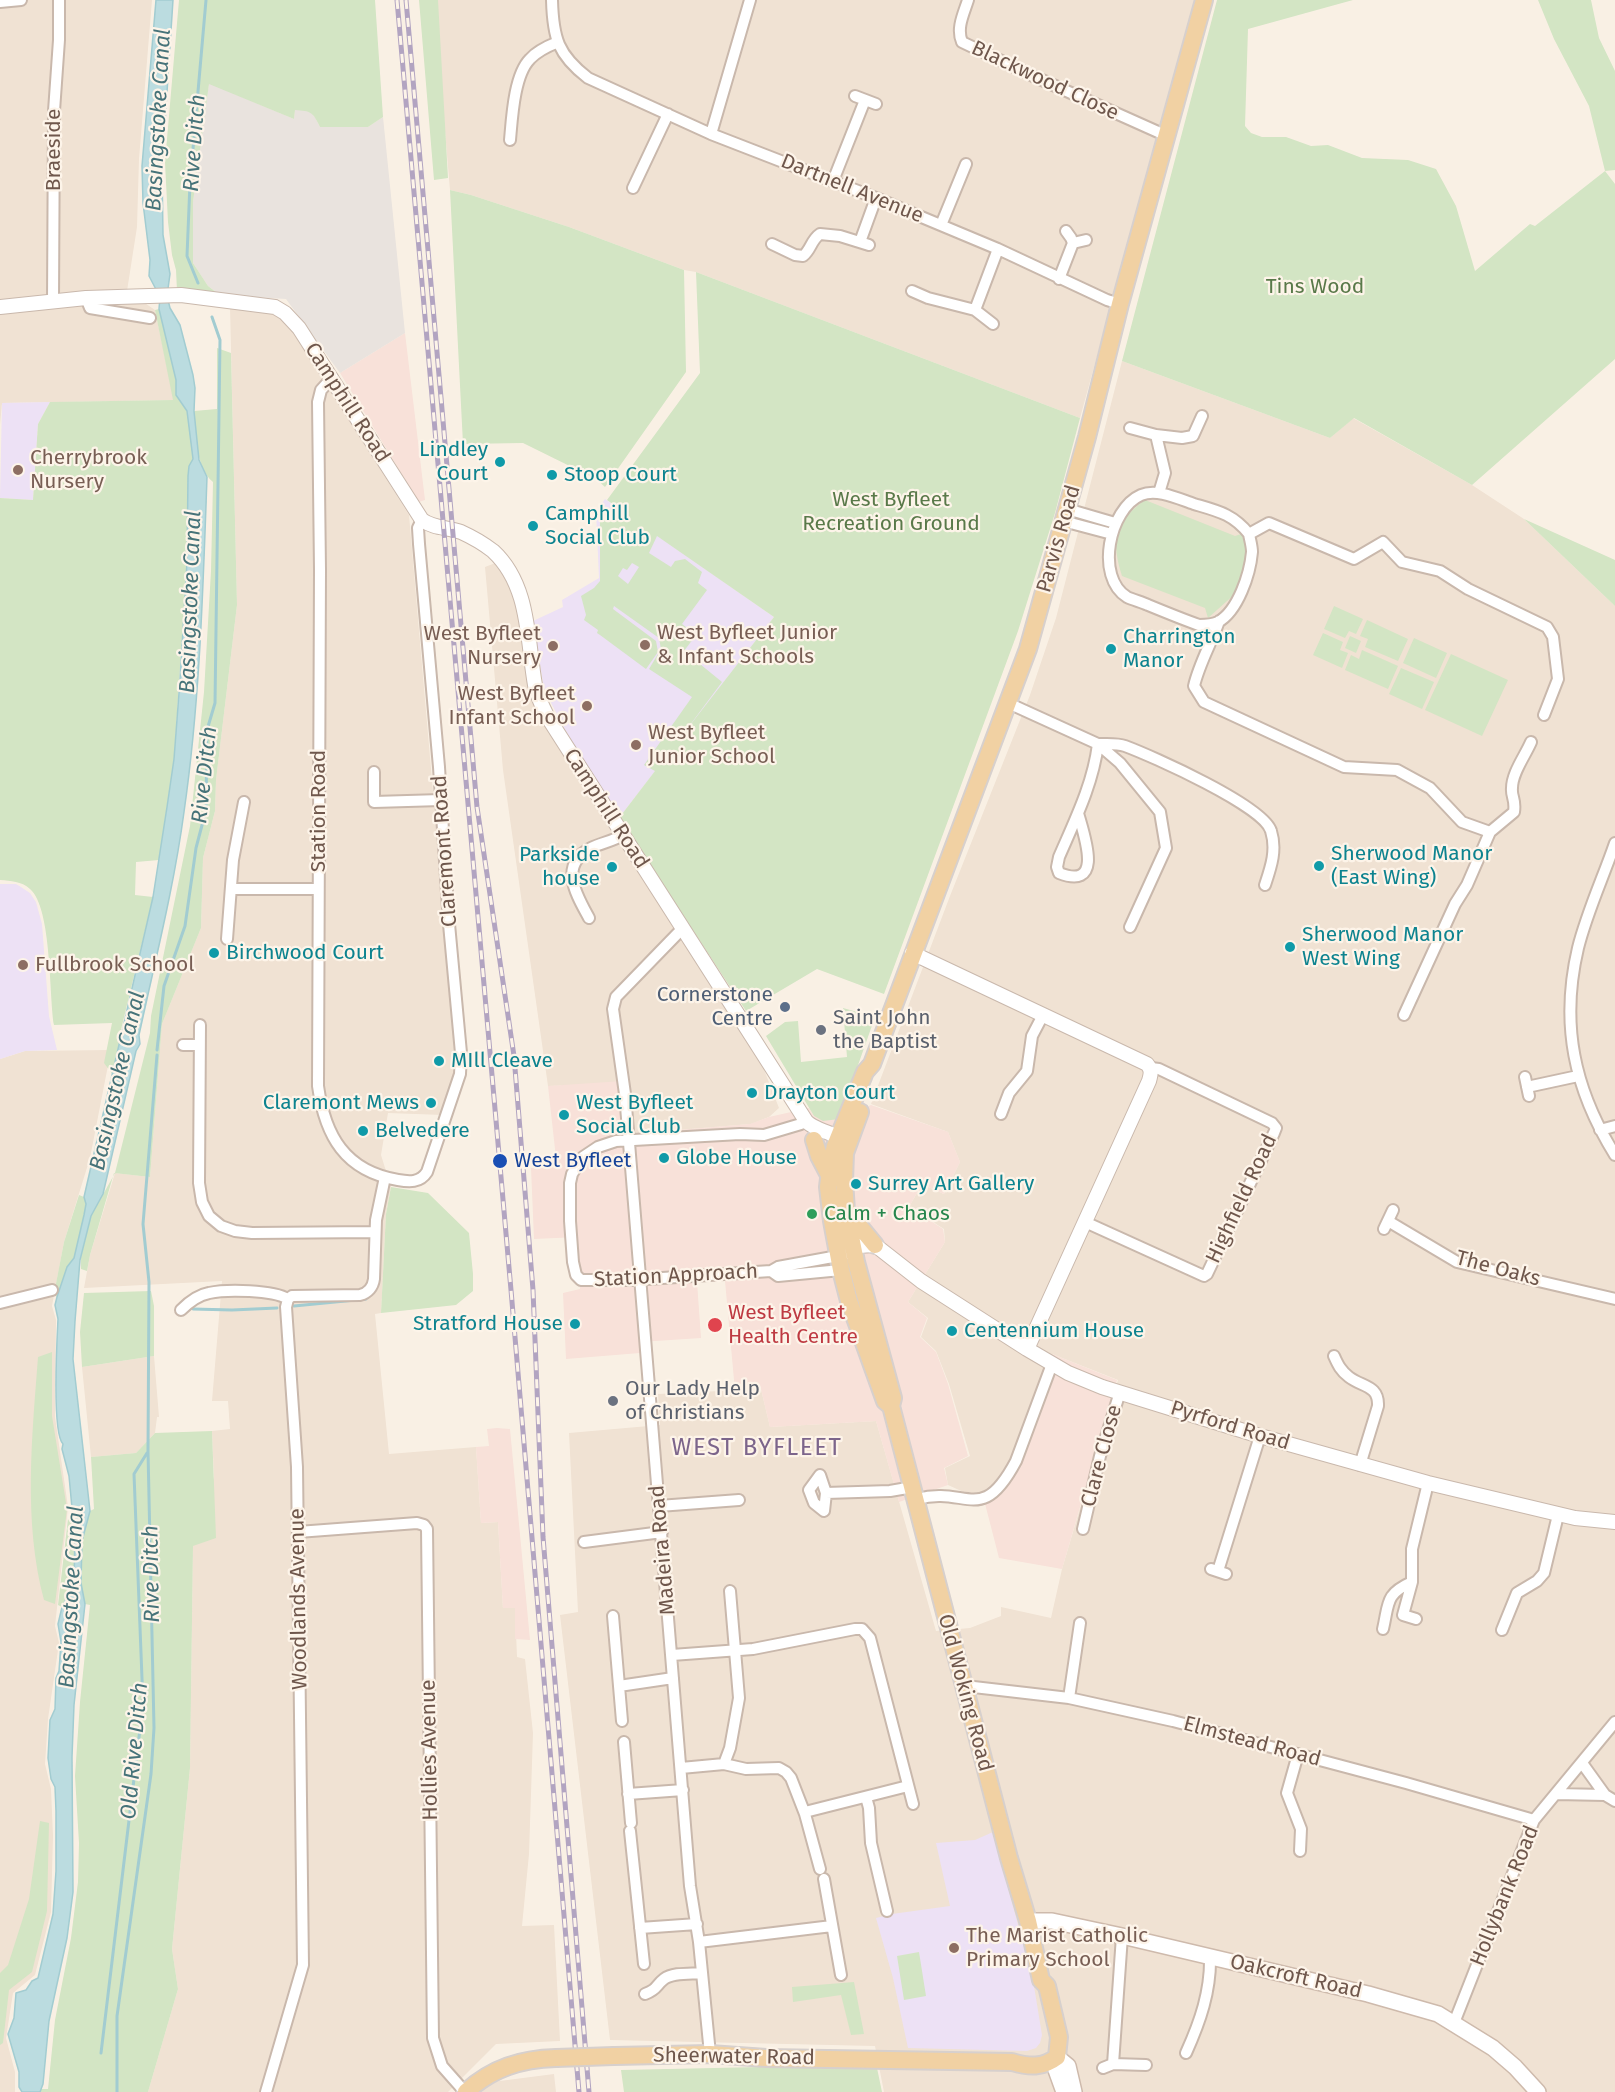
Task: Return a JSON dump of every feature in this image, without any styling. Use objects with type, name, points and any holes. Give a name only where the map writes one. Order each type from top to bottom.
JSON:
[{"type":"main road","name":"Parvis Road","points":[[842,1144],[865,1072],[872,1064],[1028,649],[1204,0]]},
{"type":"main road","points":[[814,1140],[829,1175]]},
{"type":"main road","name":"Old Woking Road","points":[[842,1144],[829,1175],[828,1187],[832,1221],[847,1259]]},
{"type":"main road","name":"Old Woking Road","points":[[842,1144],[847,1259],[864,1345],[885,1401],[891,1406],[1009,1858],[1028,1921],[1041,1980],[1038,1989],[1049,2046],[1068,2066],[1074,2092]]},
{"type":"main road","points":[[846,1211],[876,1246]]},
{"type":"main road","name":"Oakcroft Road","points":[[1028,1921],[1052,1921],[1122,1936],[1408,2004],[1438,2014],[1493,2048],[1538,2092]]},
{"type":"main road","name":"Sheerwater Road","points":[[465,2092],[486,2075],[507,2066],[527,2060],[556,2058],[710,2054],[777,2058],[1012,2062],[1024,2065],[1048,2064],[1057,2056]]},
{"type":"main road","name":"Old Woking Road","points":[[1057,2056],[1056,2070],[1064,2092]]},
{"type":"street","points":[[0,2],[21,0]]},
{"type":"street","name":"Braeside","points":[[53,301],[54,111],[60,20],[59,0]]},
{"type":"street","points":[[510,140],[513,108],[521,74],[529,59],[544,48],[558,42],[552,0]]},
{"type":"street","points":[[711,134],[750,0]]},
{"type":"street","name":"Blackwood Close","points":[[968,0],[960,25],[959,35],[962,42],[1167,136]]},
{"type":"street","name":"Dartnell Avenue","points":[[558,42],[561,52],[588,78],[711,134],[941,225],[1120,304]]},
{"type":"street","points":[[833,181],[865,100]]},
{"type":"street","points":[[633,188],[668,114]]},
{"type":"street","points":[[941,225],[962,185],[966,164]]},
{"type":"street","points":[[772,244],[795,255],[803,256],[807,254],[813,238],[819,234],[827,233],[864,243],[876,198]]},
{"type":"street","points":[[1059,279],[1072,243],[1066,231]]},
{"type":"street","points":[[1072,243],[1086,240]]},
{"type":"street","points":[[975,310],[998,249]]},
{"type":"street","points":[[912,291],[975,310],[993,324]]},
{"type":"street","name":"Camphill Road","points":[[0,307],[86,298],[181,295],[278,308],[294,322],[422,520],[435,527],[460,532],[479,541],[507,567],[524,610],[536,687],[547,716],[801,1118],[807,1135],[814,1140]]},
{"type":"street","points":[[86,298],[90,308],[150,318]]},
{"type":"street","name":"Station Road","points":[[332,378],[321,390],[318,402],[320,570],[318,1086],[336,1141],[347,1158],[362,1168],[385,1177],[413,1181],[424,1177]]},
{"type":"street","points":[[1130,428],[1156,435],[1182,438],[1193,436],[1202,416]]},
{"type":"street","points":[[1156,435],[1165,473],[1159,493]]},
{"type":"street","points":[[1219,621],[1199,626],[1126,596],[1115,583],[1109,563],[1115,523],[1129,504],[1142,495],[1159,493],[1215,510],[1238,521],[1249,534],[1252,549],[1249,570],[1240,596],[1219,621],[1210,646],[1197,670],[1194,687],[1204,702],[1344,768],[1396,770],[1430,788],[1462,822],[1490,832]]},
{"type":"street","points":[[1065,515],[1115,523]]},
{"type":"street","points":[[1065,515],[1112,534]]},
{"type":"street","name":"Claremont Road","points":[[422,520],[418,528],[419,544],[461,1053],[460,1074],[451,1105],[424,1177]]},
{"type":"street","points":[[1249,534],[1269,523],[1354,559],[1383,542],[1402,562],[1440,571],[1468,589],[1547,627],[1553,637],[1558,680],[1544,715]]},
{"type":"street","points":[[1008,703],[1098,744],[1120,763],[1160,812],[1166,848],[1130,927]]},
{"type":"street","points":[[1404,1016],[1490,832],[1504,823],[1514,812],[1516,800],[1511,791],[1514,778],[1531,742]]},
{"type":"street","points":[[1078,813],[1088,861],[1087,870],[1082,876],[1076,878],[1059,873],[1056,867],[1095,769],[1098,744]]},
{"type":"street","points":[[1098,744],[1123,745],[1226,793],[1260,815],[1271,830],[1274,861],[1265,885]]},
{"type":"street","points":[[374,772],[374,802],[441,800]]},
{"type":"street","points":[[227,939],[233,860],[244,802]]},
{"type":"street","points":[[589,918],[579,908],[572,881],[575,864],[581,853],[622,835]]},
{"type":"street","points":[[1615,843],[1584,930],[1575,966],[1571,1021],[1578,1076],[1600,1131],[1615,1155]]},
{"type":"street","points":[[231,889],[318,890]]},
{"type":"street","name":"Madeira Road","points":[[682,929],[614,1001],[613,1009],[625,1094],[690,1886],[697,1924],[710,2054]]},
{"type":"street","name":"Highfield Road","points":[[912,953],[1148,1064],[1150,1068],[1159,1069],[1272,1123],[1276,1128],[1207,1274],[1204,1276],[1085,1222]]},
{"type":"street","points":[[1001,1114],[1010,1093],[1027,1071],[1032,1036],[1043,1015]]},
{"type":"street","points":[[200,1025],[199,1183],[202,1202],[212,1218],[224,1227],[247,1233],[375,1232]]},
{"type":"street","points":[[183,1045],[199,1045]]},
{"type":"street","points":[[1027,1349],[1149,1081],[1150,1068]]},
{"type":"street","points":[[1527,1087],[1578,1076]]},
{"type":"street","points":[[629,1140],[740,1134],[764,1135],[801,1118]]},
{"type":"street","name":"Camphill Road","points":[[801,1118],[811,1127],[842,1144]]},
{"type":"street","points":[[1600,1131],[1615,1126]]},
{"type":"street","name":"Station Approach","points":[[629,1140],[616,1141],[598,1147],[578,1162],[570,1184],[570,1241],[574,1269],[581,1280],[641,1279],[771,1271],[778,1267],[847,1259]]},
{"type":"street","points":[[814,1140],[842,1144]]},
{"type":"street","points":[[181,1310],[193,1300],[213,1292],[274,1293],[288,1299],[294,1296],[360,1295],[367,1292],[374,1282],[375,1232],[385,1177]]},
{"type":"street","name":"The Oaks","points":[[1388,1220],[1457,1262],[1615,1299]]},
{"type":"street","points":[[847,1259],[862,1245],[876,1246]]},
{"type":"street","name":"Pyrford Road","points":[[876,1246],[921,1281],[1027,1349],[1085,1380],[1260,1436],[1360,1465],[1558,1515],[1615,1522]]},
{"type":"street","points":[[0,1303],[52,1290]]},
{"type":"street","name":"Woodlands Avenue","points":[[266,2092],[303,1965],[297,1467],[285,1312],[288,1299]]},
{"type":"street","points":[[826,1493],[890,1491],[977,1500],[986,1498],[995,1492],[1016,1461],[1052,1364]]},
{"type":"street","points":[[1334,1365],[1349,1377],[1373,1390],[1378,1397],[1378,1406],[1360,1465]]},
{"type":"street","name":"Clare Close","points":[[1087,1524],[1100,1456],[1120,1392]]},
{"type":"street","points":[[1218,1571],[1260,1436]]},
{"type":"street","points":[[1416,1619],[1403,1615],[1412,1582],[1412,1549],[1428,1483]]},
{"type":"street","points":[[659,1506],[739,1500]]},
{"type":"street","points":[[1507,1626],[1517,1593],[1537,1581],[1544,1573],[1558,1515]]},
{"type":"street","name":"Hollies Avenue","points":[[298,1532],[417,1523],[427,1528],[434,2038],[442,2066],[465,2092]]},
{"type":"street","points":[[584,1542],[662,1532]]},
{"type":"street","points":[[608,1540],[608,1552]]},
{"type":"street","points":[[1383,1629],[1391,1596],[1395,1591],[1412,1582]]},
{"type":"street","points":[[724,1764],[730,1748],[739,1698],[730,1592]]},
{"type":"street","points":[[613,1616],[622,1721]]},
{"type":"street","points":[[1069,1698],[1080,1623]]},
{"type":"street","points":[[672,1655],[736,1651],[782,1645],[855,1629],[865,1631],[870,1638],[913,1804]]},
{"type":"street","points":[[619,1686],[673,1678]]},
{"type":"street","name":"Elmstead Road","points":[[965,1686],[1069,1698],[1173,1721],[1417,1786],[1534,1820]]},
{"type":"street","name":"Hollybank Road","points":[[1454,2023],[1534,1820],[1615,1722]]},
{"type":"street","points":[[624,1742],[644,1965]]},
{"type":"street","points":[[1298,1754],[1287,1793],[1301,1828],[1300,1851]]},
{"type":"street","points":[[1582,1763],[1605,1795],[1615,1802]]},
{"type":"street","points":[[681,1768],[724,1764],[746,1769],[778,1768],[791,1778],[805,1812],[822,1874],[841,1975]]},
{"type":"street","points":[[805,1812],[908,1786]]},
{"type":"street","points":[[628,1794],[682,1790]]},
{"type":"street","points":[[1556,1794],[1605,1795]]},
{"type":"street","points":[[866,1797],[872,1843],[887,1911]]},
{"type":"street","points":[[640,1928],[697,1924]]},
{"type":"street","points":[[699,1942],[832,1926]]},
{"type":"street","points":[[1122,1936],[1108,2066],[1146,2065]]},
{"type":"street","points":[[1186,2053],[1199,2024],[1210,1978],[1209,1956]]},
{"type":"street","points":[[645,1993],[655,1990],[662,1980],[670,1975],[702,1973]]},
{"type":"shaded area","points":[[0,0],[152,0],[139,159],[137,227],[127,291],[155,310],[174,400],[2,403],[0,425]]},
{"type":"shaded area","points":[[434,0],[1195,0],[1080,418],[696,272],[684,270],[569,227],[450,190]]},
{"type":"shaded area","points":[[209,83],[294,119],[295,109],[310,111],[320,127],[368,127],[383,117],[405,333],[340,373],[286,299],[220,295],[208,286],[193,263],[193,202]]},
{"type":"shaded area","points":[[230,306],[272,310],[302,342],[409,515],[435,815],[454,989],[459,1072],[443,1115],[388,1113],[381,1155],[391,1187],[386,1214],[381,1313],[375,1314],[389,1454],[476,1447],[481,1523],[498,1522],[503,1608],[515,1608],[517,1657],[525,1659],[533,1733],[529,1854],[522,1926],[554,1925],[560,2041],[496,2044],[448,2092],[148,2092],[178,1989],[172,1949],[190,1768],[193,1546],[214,1477],[212,1431],[230,1429],[228,1401],[212,1401],[222,1281],[84,1288],[90,1255],[115,1173],[150,1177],[162,1024],[201,928],[203,858],[215,811],[216,780],[237,605]]},
{"type":"shaded area","points":[[405,333],[425,500],[419,502],[340,373]]},
{"type":"shaded area","points":[[1122,361],[1330,438],[1353,418],[1472,485],[1524,519],[1615,606],[1615,2092],[884,2092],[875,2046],[610,2040],[560,1615],[578,1612],[569,1433],[660,1425],[658,1394],[761,1389],[770,1427],[876,1421],[936,1631],[970,1628],[1001,1616],[1001,1607],[1051,1618],[1062,1569],[1118,1380],[1052,1354],[1013,1462],[997,1485],[982,1492],[968,1494],[948,1485],[945,1468],[970,1456],[949,1384],[936,1351],[921,1337],[928,1318],[908,1302],[945,1242],[944,1229],[909,1207],[922,1184],[944,1194],[960,1162],[948,1132],[871,1104],[1030,695],[1056,618]]},
{"type":"shaded area","name":"Cherrybrook Nursery","points":[[50,402],[38,424],[33,500],[0,498],[2,403]]},
{"type":"shaded area","name":"West Byfleet Junior & Infant Schools","points":[[605,499],[774,617],[619,818],[564,728],[544,689],[533,621],[563,607],[562,600],[599,578],[596,511]]},
{"type":"shaded area","points":[[498,562],[510,585],[521,629],[533,701],[612,832],[763,1067],[779,1108],[769,1117],[751,1124],[629,1134],[581,1085],[548,1086],[503,770],[485,567]]},
{"type":"shaded area","name":"Fullbrook School","points":[[0,884],[16,884],[30,893],[36,902],[42,924],[49,1016],[57,1050],[25,1051],[0,1059]]},
{"type":"shaded area","points":[[111,1050],[90,1158],[64,1242],[52,1306],[56,1320],[55,1417],[68,1507],[55,1626],[59,1643],[48,1719],[45,1764],[51,1789],[53,1836],[51,1912],[35,1975],[13,1993],[6,2038],[15,2072],[15,2092],[0,2092],[0,1059],[25,1051]]},
{"type":"shaded area","points":[[623,1081],[629,1134],[750,1124],[809,1108],[814,1116],[839,1119],[871,1105],[948,1132],[960,1162],[944,1194],[922,1184],[909,1207],[943,1229],[945,1242],[908,1302],[927,1318],[920,1337],[936,1352],[948,1384],[968,1456],[944,1468],[948,1485],[899,1502],[876,1421],[770,1427],[761,1389],[735,1391],[725,1281],[697,1282],[701,1338],[640,1342],[640,1353],[566,1359],[563,1293],[580,1289],[576,1253],[578,1252],[578,1237],[534,1239],[531,1168],[557,1167],[548,1086]]},
{"type":"shaded area","points":[[1052,1354],[1117,1380],[1062,1569],[999,1558],[982,1492],[998,1486],[1013,1462],[1041,1392]]},
{"type":"shaded area","points":[[154,1356],[159,1417],[157,1417],[155,1433],[136,1453],[91,1457],[82,1367]]},
{"type":"shaded area","points":[[487,1429],[510,1429],[530,1640],[515,1639],[515,1608],[503,1608],[498,1522],[481,1523],[476,1447],[489,1446]]},
{"type":"shaded area","name":"The Marist Catholic Primary School","points":[[993,1832],[1033,1980],[1042,2035],[1040,2043],[1036,2048],[1027,2051],[908,2048],[893,1978],[876,1918],[950,1906],[936,1843],[975,1840]]},
{"type":"shaded area","points":[[554,2074],[556,2092],[481,2092],[492,2082]]},
{"type":"green space","points":[[179,0],[375,0],[383,117],[368,127],[320,127],[313,115],[308,112],[295,110],[294,119],[209,84],[193,202],[193,263],[208,286],[220,295],[177,291],[168,222],[165,162]]},
{"type":"green space","points":[[419,0],[438,0],[448,178],[434,180]]},
{"type":"green space","name":"Tins Wood","points":[[1217,0],[1353,0],[1248,29],[1245,126],[1251,133],[1262,137],[1286,137],[1311,146],[1328,145],[1362,158],[1408,160],[1436,169],[1456,206],[1475,271],[1530,224],[1535,226],[1605,171],[1615,184],[1615,359],[1472,485],[1354,418],[1330,438],[1122,361]]},
{"type":"green space","points":[[1538,0],[1591,0],[1599,38],[1615,71],[1615,170],[1605,171],[1589,106],[1554,39]]},
{"type":"green space","points":[[450,190],[569,227],[684,270],[686,372],[605,487],[596,479],[523,443],[463,444]]},
{"type":"green space","name":"West Byfleet Recreation Ground","points":[[696,272],[1080,418],[1055,513],[1018,631],[884,994],[817,969],[746,1011],[619,818],[655,771],[644,765],[692,697],[649,669],[661,649],[659,638],[614,606],[613,609],[656,641],[658,652],[646,669],[597,633],[598,630],[584,620],[586,615],[581,596],[600,581],[600,520],[605,512],[621,510],[607,500],[700,373]],"holes":[[[657,536],[774,617],[684,733],[722,682],[684,651],[696,635],[682,624],[707,590],[698,583],[702,572],[685,559],[675,561],[671,567],[649,553]],[[632,563],[639,567],[628,584],[618,576],[623,568],[627,570]]]},
{"type":"green space","points":[[159,309],[176,380],[176,395],[187,411],[193,459],[188,476],[187,562],[174,759],[159,860],[136,862],[135,895],[153,897],[119,1038],[120,1045],[113,1075],[104,1063],[112,1023],[54,1025],[46,932],[37,899],[23,884],[0,880],[0,498],[33,500],[38,424],[50,402],[173,400],[155,310]]},
{"type":"green space","points":[[217,348],[231,353],[237,605],[216,780],[215,811],[203,858],[201,928],[162,1024],[150,1177],[115,1173],[150,1033],[151,1016],[190,826],[204,692],[211,571],[213,482],[207,476],[200,459],[194,411],[217,409]]},
{"type":"green space","points":[[1145,500],[1235,536],[1241,534],[1248,548],[1248,562],[1236,593],[1208,618],[1205,608],[1122,576],[1116,542],[1118,533],[1127,516]]},
{"type":"green space","points":[[1524,519],[1615,560],[1615,606]]},
{"type":"green space","points":[[1334,606],[1363,619],[1356,634],[1349,631],[1345,638],[1324,629]]},
{"type":"green space","points":[[1367,620],[1408,639],[1398,661],[1365,647],[1368,639],[1360,636]]},
{"type":"green space","points":[[1323,633],[1343,642],[1340,650],[1348,653],[1342,668],[1313,655]]},
{"type":"green space","points":[[1350,636],[1361,641],[1356,653],[1345,648]]},
{"type":"green space","points":[[1414,638],[1447,653],[1436,678],[1403,663]]},
{"type":"green space","points":[[1362,650],[1398,666],[1388,689],[1345,670],[1351,655],[1359,659]]},
{"type":"green space","points":[[1451,654],[1508,680],[1482,736],[1425,710]]},
{"type":"green space","points":[[1401,668],[1434,682],[1422,709],[1389,694]]},
{"type":"green space","points":[[843,1008],[875,1017],[839,1119],[823,1121],[814,1116],[766,1036],[785,1022],[798,1021],[801,1062],[847,1057]]},
{"type":"green space","points":[[113,1177],[87,1271],[81,1269],[81,1257],[91,1216]]},
{"type":"green space","points":[[391,1187],[428,1193],[469,1233],[473,1291],[456,1305],[381,1313],[386,1214]]},
{"type":"green space","points":[[79,1195],[84,1197],[86,1204],[84,1215],[74,1258],[67,1267],[57,1297],[54,1294],[64,1242]]},
{"type":"green space","points":[[151,1291],[154,1306],[154,1356],[82,1367],[80,1332],[84,1293]]},
{"type":"green space","points":[[52,1352],[52,1416],[67,1509],[55,1604],[44,1600],[37,1570],[31,1509],[33,1418],[38,1357]]},
{"type":"green space","points":[[212,1431],[216,1538],[193,1546],[190,1768],[172,1949],[178,1989],[148,2092],[40,2092],[41,2089],[48,2089],[55,2020],[71,1938],[78,1882],[79,1843],[75,1776],[90,1605],[85,1604],[81,1583],[82,1541],[90,1511],[94,1509],[91,1457],[136,1453],[155,1433]]},
{"type":"green space","points":[[68,1519],[75,1531],[74,1584],[62,1607],[58,1605]]},
{"type":"green space","points":[[40,1821],[49,1823],[47,1911],[32,1972],[9,1990],[3,2043],[0,2045],[0,1973],[8,1965],[29,1899]]},
{"type":"green space","points":[[919,1952],[926,1996],[904,2000],[897,1956]]},
{"type":"green space","points":[[854,1982],[864,2034],[851,2035],[841,1995],[793,2002],[792,1987]]},
{"type":"green space","points":[[807,2066],[877,2068],[882,2092],[624,2092],[621,2070]]},
{"type":"water","name":"Basingstoke Canal","points":[[156,0],[173,0],[162,169],[163,235],[170,274],[167,296],[170,308],[180,325],[193,375],[199,460],[207,477],[200,645],[194,729],[180,840],[170,896],[139,1035],[140,1044],[136,1051],[103,1194],[91,1216],[80,1260],[73,1359],[90,1511],[82,1541],[81,1583],[85,1604],[74,1705],[73,1892],[67,1938],[49,2021],[43,2084],[40,2092],[22,2092],[8,2034],[14,2018],[16,1993],[26,1990],[32,1981],[38,1978],[53,1914],[56,1811],[55,1787],[51,1779],[48,1758],[50,1720],[55,1709],[56,1678],[59,1671],[61,1642],[58,1624],[62,1607],[74,1584],[75,1531],[70,1516],[72,1508],[69,1476],[57,1423],[58,1319],[55,1305],[67,1267],[74,1258],[86,1204],[84,1197],[153,897],[174,759],[180,680],[187,562],[188,476],[189,466],[193,459],[187,411],[176,395],[176,380],[159,309],[160,297],[149,276],[150,260],[143,203],[142,166]]},
{"type":"waterway","name":"Rive Ditch","points":[[198,283],[187,256],[190,183],[206,0]]},
{"type":"waterway","name":"Rive Ditch","points":[[157,1050],[164,986],[185,926],[196,848],[206,810],[207,730],[215,703],[220,340],[212,317]]},
{"type":"waterway","name":"Rive Ditch","points":[[117,2092],[117,2016],[151,1774],[154,1728],[148,1451],[149,1282],[143,1224],[157,1055]]},
{"type":"waterway","points":[[294,1306],[366,1299]]},
{"type":"waterway","points":[[193,1309],[277,1308]]},
{"type":"waterway","name":"Old Rive Ditch","points":[[101,2053],[143,1704],[134,1474],[147,1453]]},
{"type":"railway","points":[[397,0],[579,2092]]},
{"type":"railway","points":[[406,0],[477,807],[514,1056],[533,1290],[543,1537],[589,2092]]},
{"type":"place","name":"Lindley Court","points":[[500,462]]},
{"type":"place","name":"Cherrybrook Nursery","points":[[18,470]]},
{"type":"place","name":"Stoop Court","points":[[552,475]]},
{"type":"place","name":"Camphill Social Club","points":[[533,526]]},
{"type":"place","name":"West Byfleet Junior & Infant Schools","points":[[645,645]]},
{"type":"place","name":"West Byfleet Nursery","points":[[553,646]]},
{"type":"place","name":"Charrington Manor","points":[[1111,649]]},
{"type":"place","name":"West Byfleet Infant School","points":[[587,706]]},
{"type":"place","name":"West Byfleet Junior School","points":[[636,745]]},
{"type":"place","name":"Sherwood Manor (East Wing)","points":[[1319,866]]},
{"type":"place","name":"Parkside house","points":[[612,867]]},
{"type":"place","name":"Sherwood Manor West Wing","points":[[1290,947]]},
{"type":"place","name":"Birchwood Court","points":[[214,953]]},
{"type":"place","name":"Fullbrook School","points":[[23,965]]},
{"type":"place","name":"Cornerstone Centre","points":[[785,1007]]},
{"type":"place","name":"Saint John the Baptist","points":[[821,1030]]},
{"type":"place","name":"MIll Cleave","points":[[439,1061]]},
{"type":"place","name":"Drayton Court","points":[[752,1093]]},
{"type":"place","name":"Claremont Mews","points":[[431,1103]]},
{"type":"place","name":"West Byfleet Social Club","points":[[564,1115]]},
{"type":"place","name":"Belvedere","points":[[363,1131]]},
{"type":"place","name":"Globe House","points":[[664,1158]]},
{"type":"place","name":"West Byfleet","points":[[500,1161]]},
{"type":"place","name":"Surrey Art Gallery","points":[[856,1184]]},
{"type":"place","name":"Calm + Chaos","points":[[812,1214]]},
{"type":"place","name":"Stratford House","points":[[575,1324]]},
{"type":"place","name":"West Byfleet Health Centre","points":[[715,1325]]},
{"type":"place","name":"Centennium House","points":[[952,1331]]},
{"type":"place","name":"Our Lady Help of Christians","points":[[613,1401]]},
{"type":"place","name":"The Marist Catholic Primary School","points":[[954,1948]]},
{"type":"district","name":"WEST BYFLEET","points":[[757,1448]]}]
